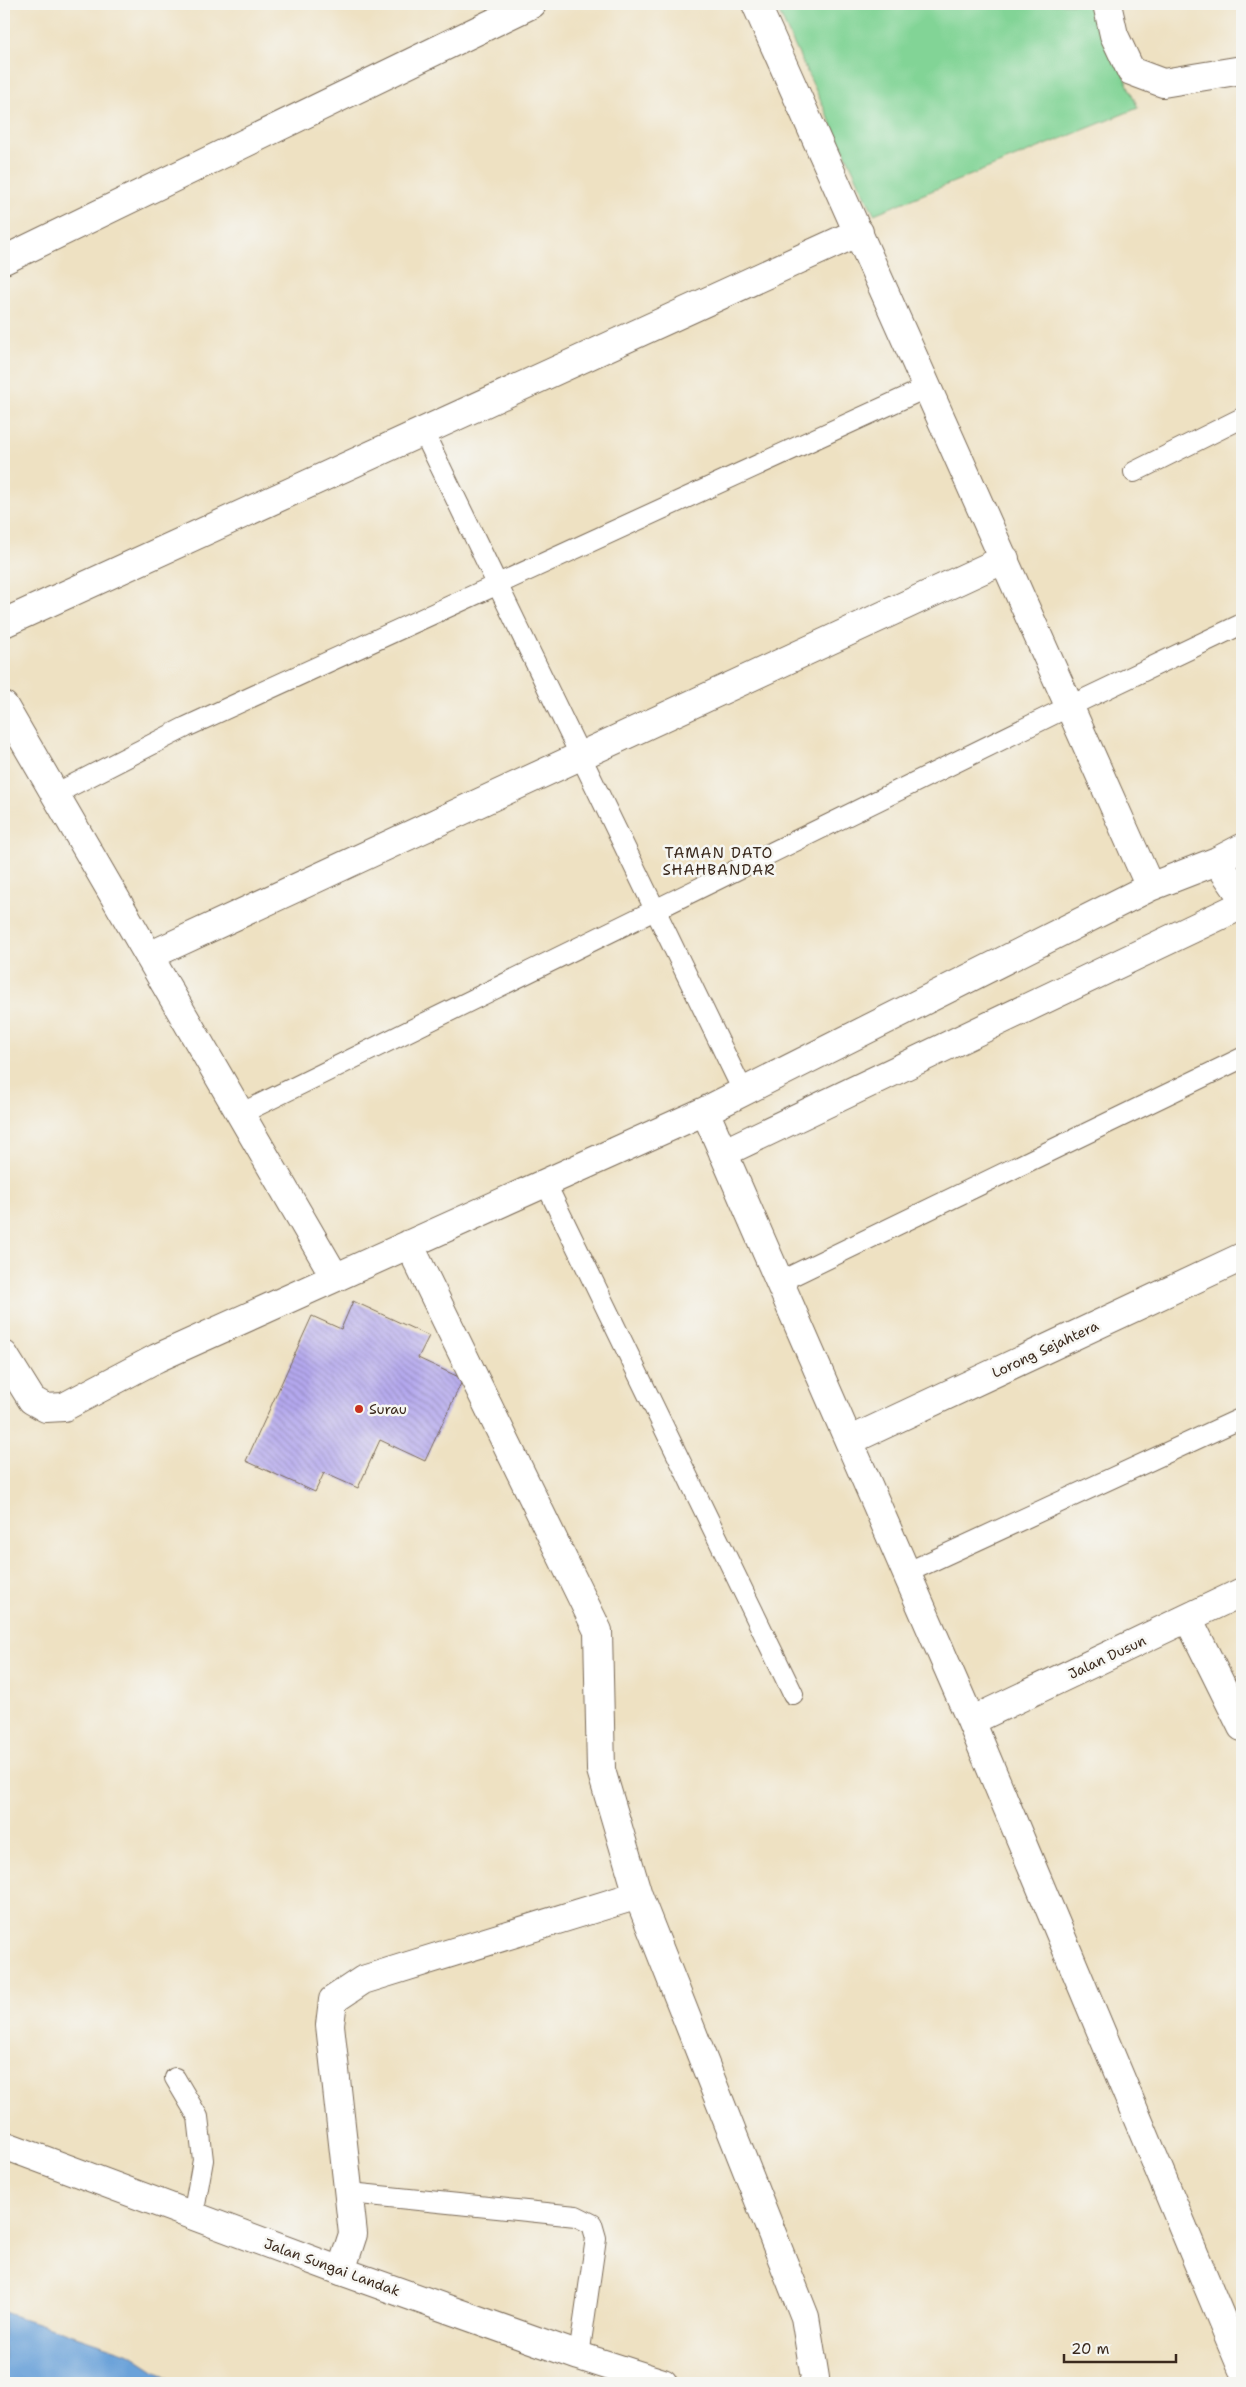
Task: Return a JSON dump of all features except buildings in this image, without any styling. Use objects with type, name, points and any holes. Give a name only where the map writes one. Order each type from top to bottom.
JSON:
[{"type":"street","points":[[4,260],[532,4]]},
{"type":"street","points":[[756,4],[860,232],[1150,887]]},
{"type":"street","points":[[1107,4],[1114,35],[1131,70],[1163,83],[1242,70]]},
{"type":"street","points":[[4,623],[860,232]]},
{"type":"street","points":[[149,956],[1005,559]]},
{"type":"street","points":[[4,706],[335,1277]]},
{"type":"street","points":[[4,1355],[32,1400],[46,1408],[64,1406],[157,1358],[705,1111],[1150,887],[1217,861],[1242,848]]},
{"type":"street","points":[[1217,861],[1242,897]]},
{"type":"street","points":[[723,1153],[1242,905]]},
{"type":"street","points":[[705,1111],[971,1721],[1242,2368]]},
{"type":"street","points":[[409,1244],[598,1631],[601,1770],[638,1894],[806,2317],[815,2378],[814,2383]]},
{"type":"street","name":"Lorong Sejahtera","points":[[849,1441],[1242,1257]]},
{"type":"street","name":"Jalan Dusun","points":[[971,1721],[1242,1592]]},
{"type":"street","points":[[1188,1618],[1242,1727]]},
{"type":"street","points":[[341,2271],[354,2234],[330,2025],[334,2000],[363,1980],[638,1894]]},
{"type":"street","name":"Jalan Sungai Landak","points":[[4,2146],[341,2271],[579,2356],[663,2383]]},
{"type":"lane","points":[[55,794],[186,727],[928,387]]},
{"type":"lane","points":[[1134,472],[1242,418]]},
{"type":"lane","points":[[423,431],[743,1091]]},
{"type":"lane","points":[[240,1114],[1070,706],[1242,624]]},
{"type":"lane","points":[[779,1282],[1242,1058]]},
{"type":"lane","points":[[545,1182],[793,1694]]},
{"type":"lane","points":[[906,1573],[1242,1418]]},
{"type":"lane","points":[[175,2078],[198,2117],[203,2160],[193,2216]]},
{"type":"lane","points":[[350,2193],[576,2216],[592,2224],[596,2238],[579,2356]]},
{"type":"green space","points":[[775,4],[1092,4],[1138,108],[874,214]]},
{"type":"water","points":[[4,2312],[130,2354],[174,2383],[4,2383]]},
{"type":"place","name":"Surau","points":[[359,1409]]},
{"type":"district","name":"TAMAN DATO SHAHBANDAR","points":[[719,862]]}]
